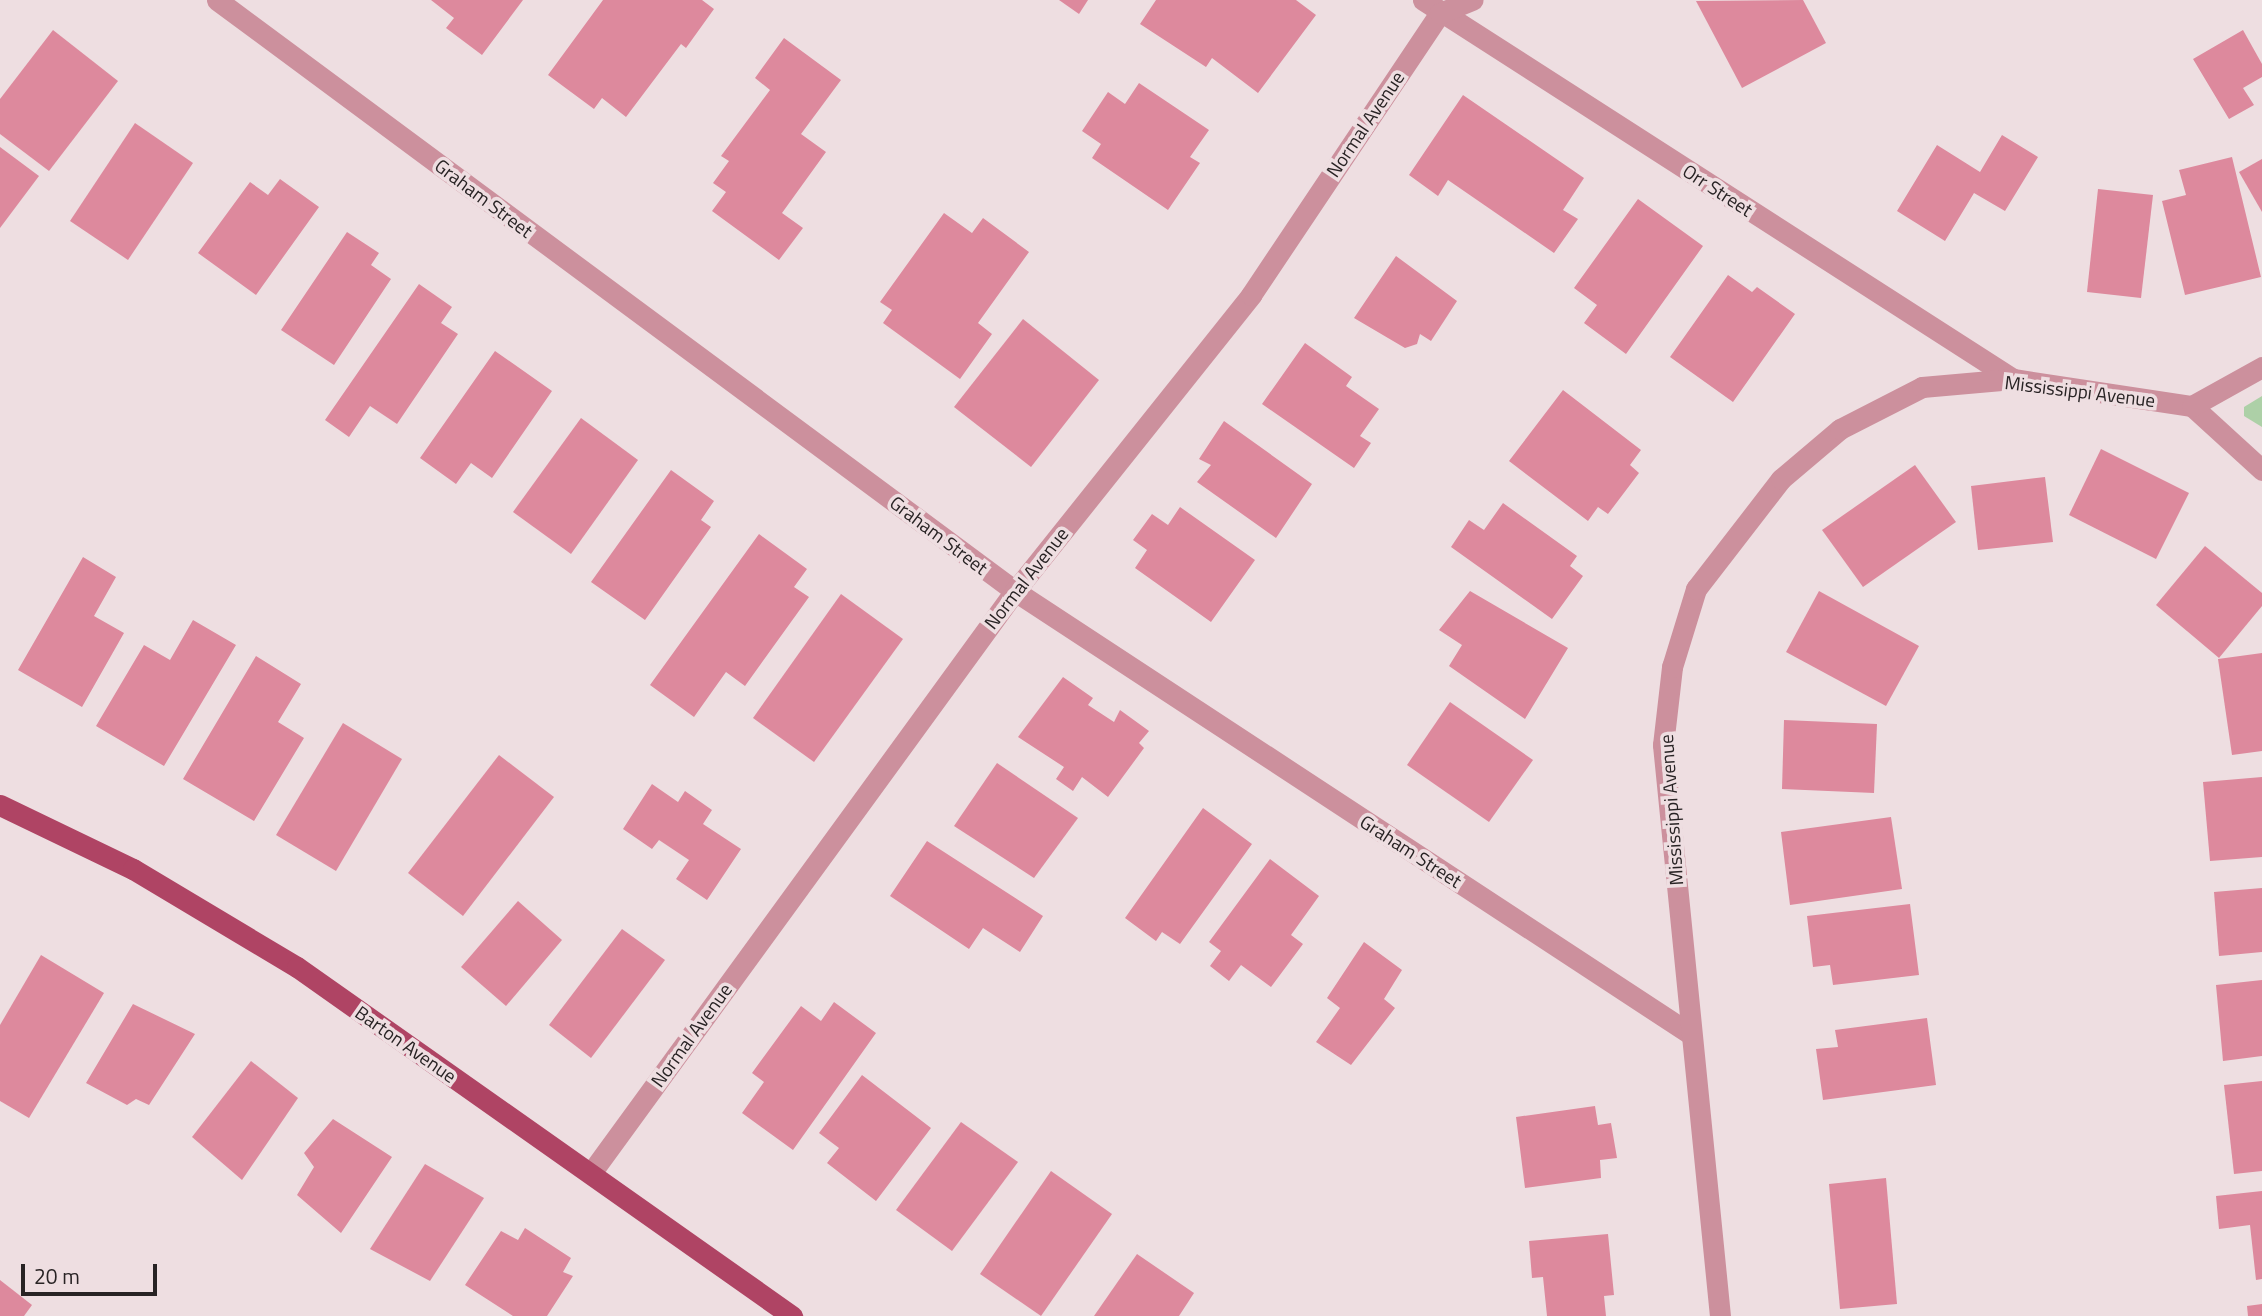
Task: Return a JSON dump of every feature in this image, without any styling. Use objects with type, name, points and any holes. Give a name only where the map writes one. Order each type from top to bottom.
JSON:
[{"type":"main road","name":"Barton Avenue","points":[[0,805],[133,869],[297,967],[792,1316]]},
{"type":"street","name":"Graham Street","points":[[217,0],[1015,592],[1689,1033]]},
{"type":"street","points":[[1431,6],[1473,0]]},
{"type":"street","name":"Normal Avenue","points":[[591,1173],[1015,592],[1251,295],[1431,6]]},
{"type":"street","name":"Orr Street","points":[[1431,6],[2013,379]]},
{"type":"street","points":[[2262,367],[2192,406],[2262,470]]},
{"type":"street","name":"Mississippi Avenue","points":[[1720,1316],[1689,1033],[1663,746],[1672,667],[1696,589],[1782,480],[1840,429],[1922,387],[2013,379],[2192,406]]},
{"type":"green space","points":[[2262,396],[2262,427],[2244,416],[2244,407]]},
{"type":"building","points":[[431,0],[523,0],[482,55],[446,28],[454,18]]},
{"type":"building","points":[[603,0],[702,0],[714,9],[686,48],[681,44],[626,117],[602,98],[594,109],[548,75]]},
{"type":"building","points":[[1059,0],[1088,0],[1079,14]]},
{"type":"building","points":[[1156,0],[1296,0],[1316,15],[1258,93],[1212,58],[1206,67],[1140,24]]},
{"type":"building","points":[[1803,0],[1826,43],[1742,88],[1696,1]]},
{"type":"building","points":[[53,30],[118,81],[49,171],[0,134],[0,99]]},
{"type":"building","points":[[2243,30],[2262,64],[2262,77],[2243,88],[2254,105],[2229,119],[2193,59]]},
{"type":"building","points":[[784,38],[841,80],[801,134],[826,152],[782,213],[803,228],[779,260],[712,211],[726,192],[713,183],[729,161],[721,156],[770,90],[755,78]]},
{"type":"building","points":[[1139,83],[1209,130],[1190,157],[1200,163],[1168,210],[1092,158],[1101,144],[1082,131],[1108,92],[1125,104]]},
{"type":"building","points":[[1463,95],[1584,178],[1563,210],[1578,219],[1554,253],[1448,180],[1438,196],[1409,175]]},
{"type":"building","points":[[135,123],[193,163],[128,260],[70,221]]},
{"type":"building","points":[[2002,135],[2038,157],[2005,211],[1974,193],[1945,241],[1897,211],[1937,145],[1980,172]]},
{"type":"building","points":[[0,147],[39,176],[0,228]]},
{"type":"building","points":[[2232,157],[2261,277],[2185,295],[2162,201],[2186,195],[2179,170]]},
{"type":"building","points":[[2262,159],[2262,212],[2239,172]]},
{"type":"building","points":[[280,179],[319,207],[256,295],[198,253],[250,182],[268,195]]},
{"type":"building","points":[[2098,189],[2153,195],[2141,298],[2087,292]]},
{"type":"building","points":[[1638,199],[1703,246],[1626,354],[1584,323],[1597,305],[1574,288]]},
{"type":"building","points":[[944,213],[972,233],[983,218],[1029,252],[978,323],[992,334],[960,379],[883,323],[892,310],[880,302]]},
{"type":"building","points":[[347,232],[379,253],[371,265],[391,279],[334,365],[281,330]]},
{"type":"building","points":[[1396,256],[1457,301],[1431,341],[1420,334],[1417,344],[1405,348],[1354,318]]},
{"type":"building","points":[[1728,275],[1752,292],[1757,287],[1795,314],[1733,402],[1670,357]]},
{"type":"building","points":[[419,284],[452,307],[441,323],[458,334],[397,424],[370,406],[349,437],[325,420]]},
{"type":"building","points":[[1023,319],[1099,380],[1031,467],[954,407]]},
{"type":"building","points":[[1305,343],[1352,377],[1346,386],[1379,409],[1360,436],[1371,443],[1354,468],[1262,404]]},
{"type":"building","points":[[495,351],[552,391],[492,478],[471,463],[456,484],[420,458]]},
{"type":"building","points":[[1563,390],[1641,450],[1630,465],[1639,473],[1608,514],[1598,507],[1588,521],[1509,461]]},
{"type":"building","points":[[581,418],[638,460],[571,554],[513,512]]},
{"type":"building","points":[[1224,421],[1312,484],[1276,538],[1197,482],[1211,465],[1199,459]]},
{"type":"building","points":[[2101,449],[2189,493],[2156,559],[2069,515]]},
{"type":"building","points":[[1915,465],[1956,522],[1863,587],[1822,530]]},
{"type":"building","points":[[671,470],[714,501],[701,520],[711,527],[645,620],[591,582]]},
{"type":"building","points":[[2045,477],[2053,542],[1978,550],[1971,486]]},
{"type":"building","points":[[1503,503],[1577,556],[1570,566],[1583,576],[1552,619],[1451,547],[1469,520],[1484,530]]},
{"type":"building","points":[[1180,507],[1255,560],[1211,622],[1135,568],[1147,550],[1133,540],[1152,514],[1168,525]]},
{"type":"building","points":[[759,534],[807,569],[794,587],[809,597],[745,686],[726,672],[694,717],[650,685]]},
{"type":"building","points":[[2205,546],[2262,593],[2262,606],[2219,658],[2156,605]]},
{"type":"building","points":[[83,557],[116,577],[94,616],[124,633],[82,707],[18,670]]},
{"type":"building","points":[[1470,591],[1568,648],[1525,719],[1449,666],[1462,645],[1439,630]]},
{"type":"building","points":[[1819,591],[1919,646],[1886,706],[1786,652]]},
{"type":"building","points":[[841,594],[903,639],[814,762],[753,718]]},
{"type":"building","points":[[193,620],[236,645],[164,766],[96,726],[144,645],[170,660]]},
{"type":"building","points":[[2262,653],[2262,751],[2232,755],[2218,659]]},
{"type":"building","points":[[256,656],[301,684],[278,722],[304,738],[254,821],[183,779]]},
{"type":"building","points":[[1063,677],[1093,698],[1088,705],[1114,722],[1120,710],[1149,731],[1139,743],[1144,748],[1108,797],[1082,777],[1073,791],[1056,779],[1064,767],[1018,737]]},
{"type":"building","points":[[1450,702],[1533,760],[1489,822],[1407,765]]},
{"type":"building","points":[[1784,720],[1877,724],[1874,793],[1782,789]]},
{"type":"building","points":[[343,723],[402,759],[336,871],[276,835]]},
{"type":"building","points":[[499,755],[554,797],[463,916],[408,873]]},
{"type":"building","points":[[997,763],[1078,818],[1034,878],[954,826]]},
{"type":"building","points":[[2262,777],[2262,857],[2210,861],[2203,782]]},
{"type":"building","points":[[652,784],[678,802],[685,791],[712,810],[703,824],[741,849],[707,900],[676,879],[689,860],[659,840],[652,849],[623,829]]},
{"type":"building","points":[[1203,808],[1252,844],[1180,944],[1162,932],[1156,941],[1125,918]]},
{"type":"building","points":[[1891,817],[1902,889],[1790,905],[1781,832]]},
{"type":"building","points":[[927,841],[1043,916],[1020,952],[983,928],[969,949],[890,896]]},
{"type":"building","points":[[1270,859],[1319,896],[1291,935],[1303,944],[1271,987],[1241,965],[1229,981],[1210,966],[1221,951],[1209,942]]},
{"type":"building","points":[[2262,888],[2262,952],[2219,956],[2214,892]]},
{"type":"building","points":[[518,901],[562,940],[506,1006],[461,967]]},
{"type":"building","points":[[1910,904],[1919,975],[1833,985],[1830,965],[1813,967],[1807,916]]},
{"type":"building","points":[[622,929],[665,960],[591,1058],[549,1025]]},
{"type":"building","points":[[1364,942],[1402,970],[1384,999],[1395,1008],[1351,1065],[1316,1042],[1340,1008],[1327,998]]},
{"type":"building","points":[[41,955],[104,993],[29,1118],[0,1101],[0,1025]]},
{"type":"building","points":[[2262,980],[2262,1056],[2223,1061],[2216,985]]},
{"type":"building","points":[[834,1002],[876,1033],[793,1150],[742,1113],[764,1082],[752,1073],[801,1006],[821,1021]]},
{"type":"building","points":[[133,1004],[195,1034],[149,1105],[136,1099],[127,1105],[86,1083]]},
{"type":"building","points":[[1927,1018],[1936,1085],[1823,1100],[1816,1049],[1838,1047],[1835,1030]]},
{"type":"building","points":[[251,1061],[298,1098],[242,1180],[192,1137]]},
{"type":"building","points":[[862,1075],[931,1128],[876,1201],[827,1163],[839,1148],[819,1133]]},
{"type":"building","points":[[2262,1081],[2262,1171],[2234,1174],[2224,1085]]},
{"type":"building","points":[[1595,1106],[1598,1125],[1611,1123],[1617,1158],[1600,1160],[1601,1178],[1525,1188],[1516,1117]]},
{"type":"building","points":[[333,1119],[392,1157],[341,1233],[297,1195],[314,1167],[304,1153]]},
{"type":"building","points":[[961,1122],[1018,1162],[952,1251],[896,1210]]},
{"type":"building","points":[[425,1164],[484,1198],[430,1281],[370,1249]]},
{"type":"building","points":[[1051,1171],[1112,1214],[1041,1316],[980,1274]]},
{"type":"building","points":[[1886,1178],[1897,1304],[1840,1309],[1829,1184]]},
{"type":"building","points":[[2262,1191],[2262,1279],[2256,1280],[2250,1225],[2219,1229],[2216,1196]]},
{"type":"building","points":[[525,1228],[571,1258],[563,1272],[573,1276],[547,1316],[513,1316],[465,1285],[501,1231],[518,1240]]},
{"type":"building","points":[[1608,1234],[1614,1295],[1604,1296],[1606,1316],[1547,1316],[1543,1277],[1532,1278],[1529,1241]]},
{"type":"building","points":[[1137,1254],[1194,1293],[1179,1316],[1094,1316]]},
{"type":"building","points":[[0,1280],[32,1305],[24,1316],[0,1316]]},
{"type":"building","points":[[2262,1304],[2262,1316],[2248,1316],[2247,1306]]}]
